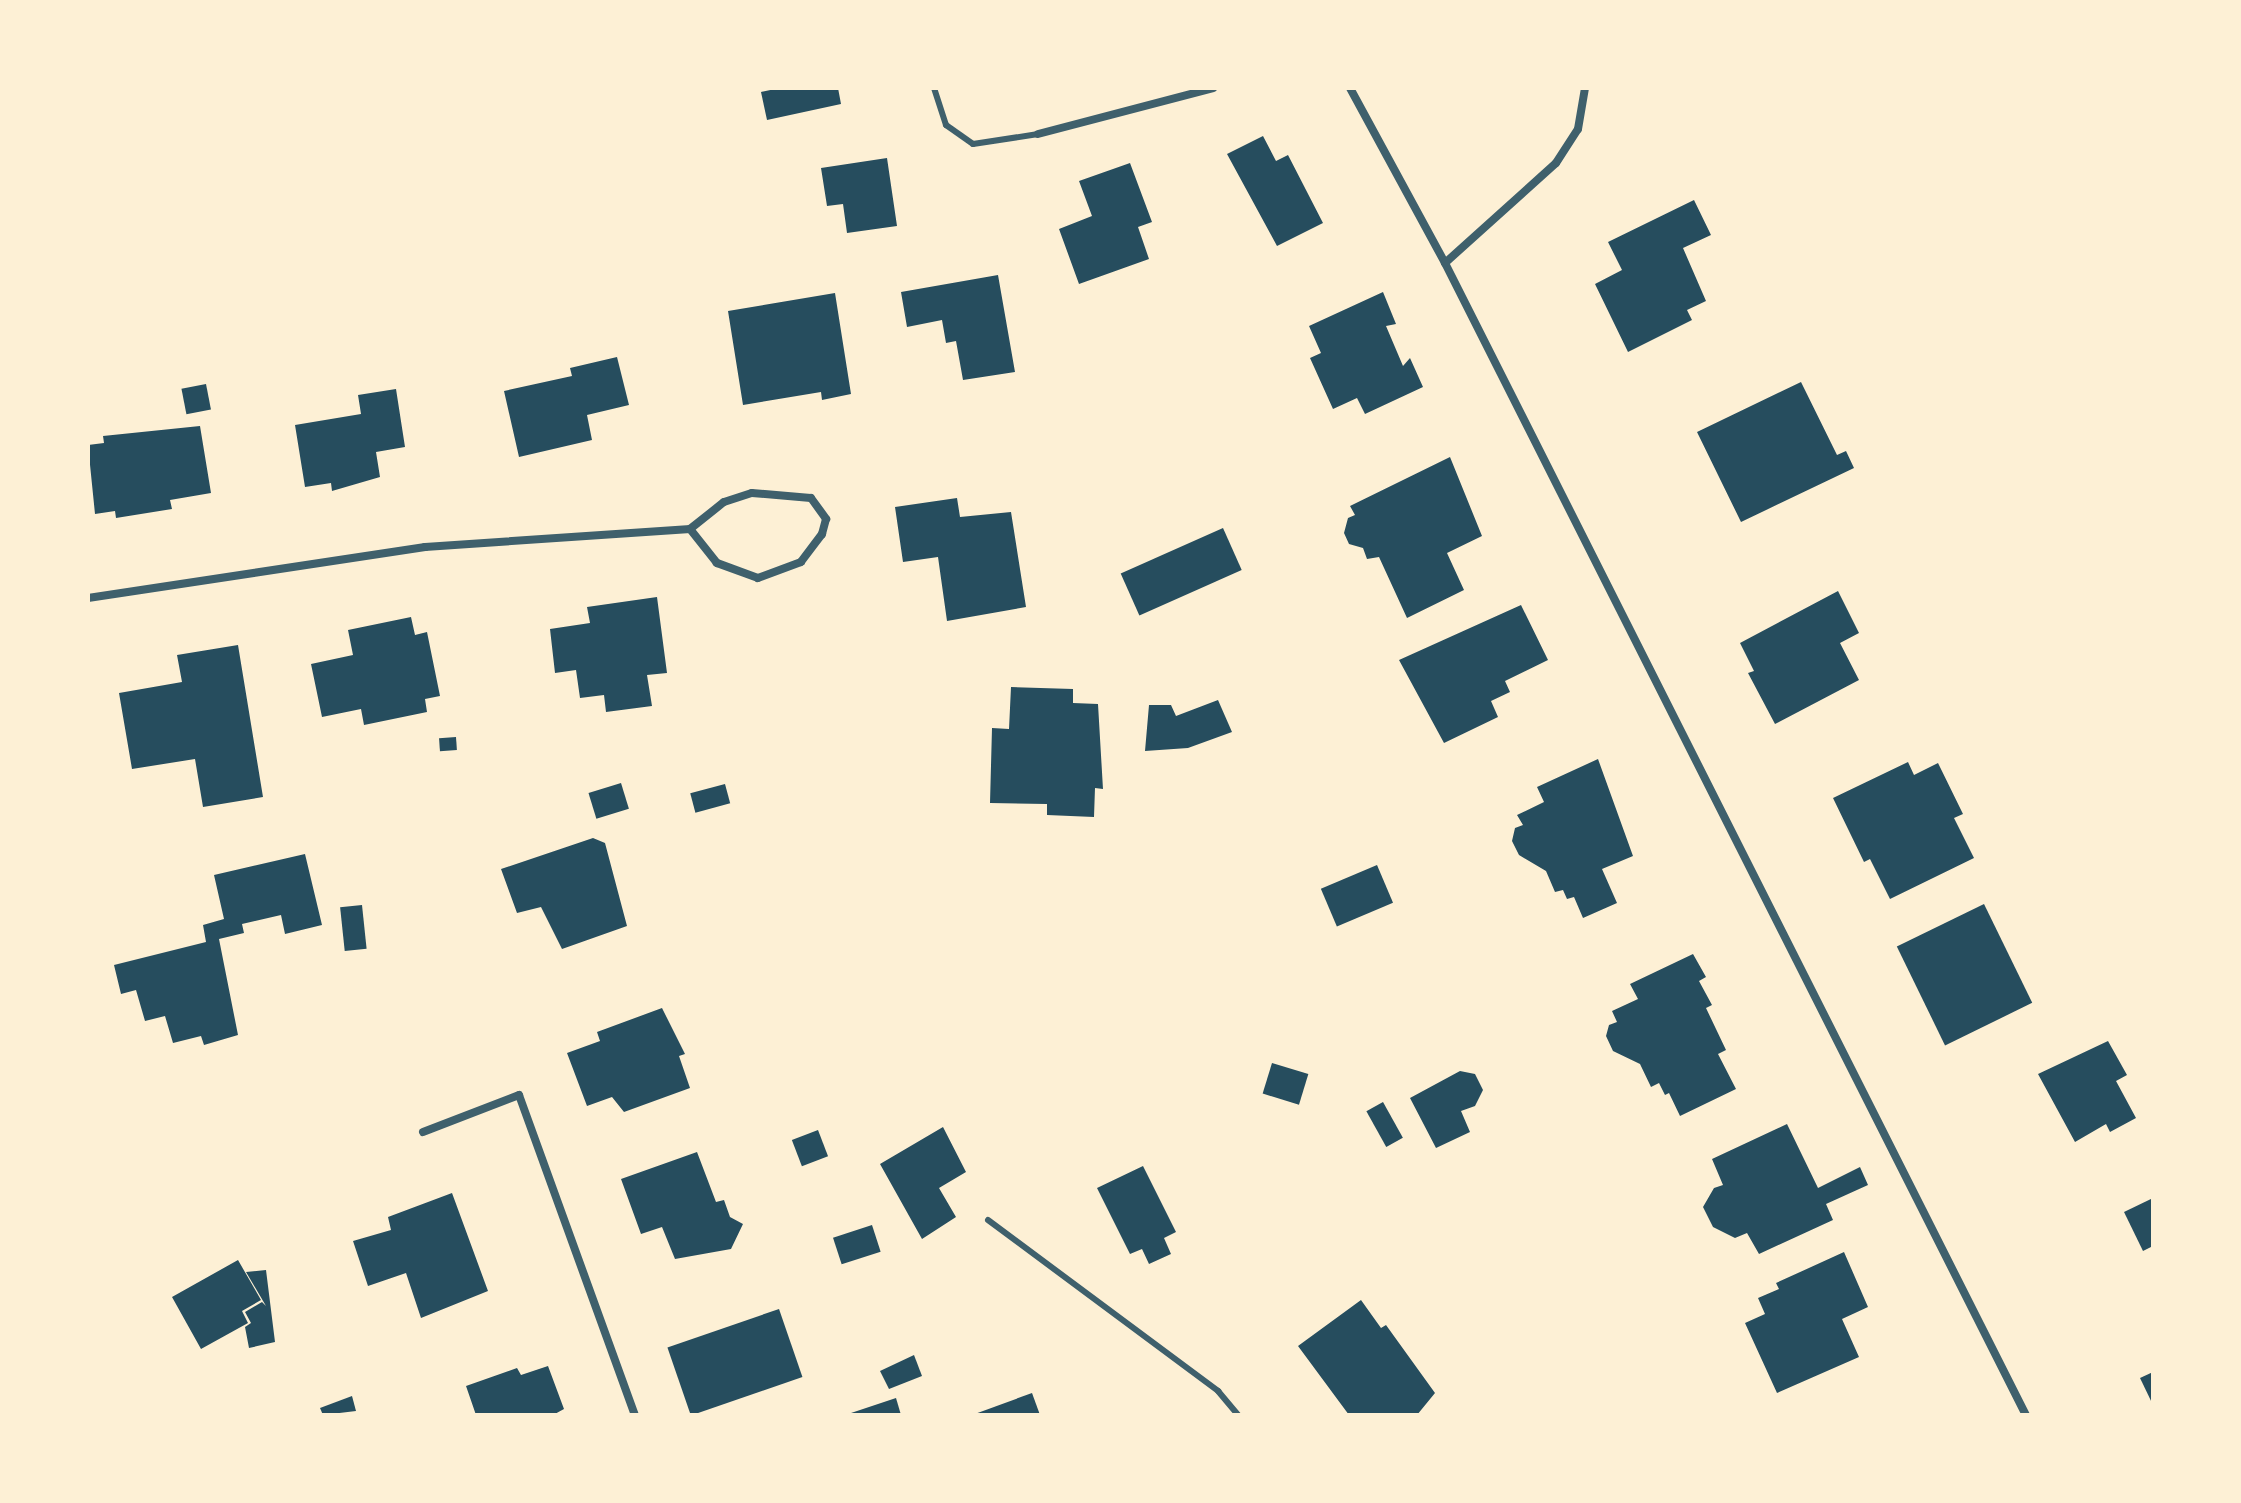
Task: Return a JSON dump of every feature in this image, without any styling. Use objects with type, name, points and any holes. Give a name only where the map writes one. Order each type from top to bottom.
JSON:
[{"type":"street","points":[[1038,134],[1213,88]]},
{"type":"street","points":[[1350,88],[1445,263],[2026,1415]]},
{"type":"street","points":[[1445,263],[1556,163],[1578,129],[1585,88]]},
{"type":"street","points":[[88,598],[425,547],[690,529],[724,502],[752,493],[799,494],[823,508],[825,527],[813,550],[781,573],[758,578],[717,563],[690,529]]},
{"type":"street","points":[[423,1132],[519,1095],[635,1415]]},
{"type":"lane","points":[[934,88],[946,125],[973,144],[1038,134]]},
{"type":"lane","points":[[988,1220],[1218,1391],[1238,1415]]},
{"type":"building","points":[[780,88],[838,88],[841,104],[767,120],[761,92]]},
{"type":"building","points":[[1263,136],[1276,161],[1288,155],[1323,223],[1277,246],[1227,154]]},
{"type":"building","points":[[887,158],[897,226],[847,233],[843,204],[827,206],[821,168]]},
{"type":"building","points":[[1130,163],[1152,222],[1138,227],[1149,259],[1079,284],[1059,229],[1092,216],[1079,181]]},
{"type":"building","points":[[1694,200],[1711,235],[1683,248],[1706,301],[1687,310],[1692,320],[1628,352],[1595,284],[1622,270],[1608,242]]},
{"type":"building","points":[[998,275],[1015,372],[963,380],[956,341],[946,343],[942,320],[907,327],[901,292]]},
{"type":"building","points":[[1383,292],[1396,324],[1386,326],[1403,366],[1410,358],[1423,387],[1365,414],[1357,398],[1333,409],[1310,358],[1321,353],[1309,326]]},
{"type":"building","points":[[835,293],[851,394],[822,400],[821,392],[743,405],[728,311]]},
{"type":"building","points":[[617,357],[629,405],[587,415],[592,440],[519,457],[504,391],[572,376],[570,368]]},
{"type":"building","points":[[1801,382],[1837,455],[1846,451],[1854,468],[1741,522],[1697,432]]},
{"type":"building","points":[[206,384],[211,410],[186,414],[181,389]]},
{"type":"building","points":[[396,389],[405,447],[376,452],[380,477],[332,491],[331,483],[305,487],[295,425],[361,414],[358,395]]},
{"type":"building","points":[[200,426],[211,493],[170,500],[172,509],[116,518],[115,511],[95,514],[88,445],[104,443],[103,436]]},
{"type":"building","points":[[1450,457],[1482,536],[1447,553],[1464,590],[1407,618],[1379,557],[1367,559],[1363,548],[1349,544],[1344,533],[1348,518],[1355,515],[1350,506]]},
{"type":"building","points":[[957,498],[960,517],[1011,512],[1026,607],[947,621],[938,557],[903,562],[895,507]]},
{"type":"building","points":[[1223,528],[1242,570],[1139,616],[1121,574]]},
{"type":"building","points":[[1838,591],[1859,633],[1840,643],[1859,680],[1775,724],[1748,673],[1754,671],[1740,643]]},
{"type":"building","points":[[657,597],[667,673],[647,675],[652,706],[606,712],[604,695],[580,698],[576,670],[555,673],[550,629],[590,623],[587,607]]},
{"type":"building","points":[[1521,605],[1548,660],[1505,681],[1510,692],[1491,701],[1498,717],[1444,743],[1399,660]]},
{"type":"building","points":[[411,617],[415,635],[427,632],[440,696],[425,699],[427,712],[364,725],[361,709],[322,717],[311,664],[353,655],[348,630]]},
{"type":"building","points":[[238,645],[263,797],[203,807],[195,759],[132,769],[119,693],[182,682],[177,655]]},
{"type":"building","points":[[1011,687],[1073,689],[1073,703],[1098,704],[1103,789],[1095,788],[1094,817],[1047,815],[1047,804],[990,803],[992,728],[1009,729]]},
{"type":"building","points":[[1218,700],[1232,732],[1188,748],[1145,751],[1149,705],[1171,705],[1176,716]]},
{"type":"building","points":[[456,737],[457,750],[440,751],[439,738]]},
{"type":"building","points":[[1598,759],[1633,856],[1602,869],[1617,903],[1583,918],[1574,897],[1567,899],[1563,890],[1555,892],[1546,871],[1519,855],[1512,841],[1515,828],[1523,825],[1517,815],[1544,802],[1537,787]]},
{"type":"building","points":[[1908,762],[1914,775],[1938,763],[1963,814],[1954,818],[1974,858],[1890,899],[1870,859],[1864,862],[1833,798]]},
{"type":"building","points":[[621,783],[629,809],[596,819],[588,793]]},
{"type":"building","points":[[725,784],[730,803],[695,813],[690,793]]},
{"type":"building","points":[[593,838],[605,843],[627,926],[562,949],[541,907],[517,913],[501,869]]},
{"type":"building","points":[[305,854],[322,925],[285,934],[281,915],[242,924],[244,933],[219,939],[238,1035],[204,1045],[201,1036],[173,1043],[165,1016],[145,1021],[136,990],[121,994],[114,965],[206,942],[203,925],[224,919],[214,875]]},
{"type":"building","points":[[1377,865],[1393,903],[1337,927],[1321,889]]},
{"type":"building","points":[[1984,904],[2032,1003],[1945,1045],[1897,947]]},
{"type":"building","points":[[362,905],[367,949],[345,951],[340,907]]},
{"type":"building","points":[[1693,954],[1706,977],[1699,981],[1712,1005],[1706,1008],[1726,1050],[1718,1054],[1736,1089],[1680,1116],[1669,1093],[1665,1095],[1659,1083],[1651,1087],[1640,1064],[1613,1051],[1606,1036],[1609,1025],[1617,1022],[1612,1011],[1638,999],[1630,984]]},
{"type":"building","points":[[662,1008],[685,1054],[679,1056],[690,1088],[624,1112],[612,1097],[587,1106],[567,1053],[600,1041],[597,1032]]},
{"type":"building","points":[[2108,1041],[2127,1075],[2116,1081],[2136,1118],[2110,1132],[2106,1124],[2075,1142],[2038,1074]]},
{"type":"building","points":[[1272,1063],[1308,1074],[1299,1105],[1263,1094]]},
{"type":"building","points":[[1460,1071],[1475,1074],[1483,1090],[1475,1106],[1461,1111],[1470,1132],[1436,1148],[1410,1098]]},
{"type":"building","points":[[1383,1102],[1403,1138],[1386,1147],[1366,1111]]},
{"type":"building","points":[[1787,1124],[1818,1188],[1860,1167],[1868,1185],[1826,1204],[1833,1220],[1759,1254],[1747,1233],[1735,1238],[1713,1227],[1703,1207],[1714,1188],[1723,1185],[1712,1159]]},
{"type":"building","points":[[943,1127],[966,1172],[939,1188],[956,1217],[922,1239],[880,1164]]},
{"type":"building","points":[[818,1130],[828,1156],[802,1166],[792,1140]]},
{"type":"building","points":[[697,1152],[716,1202],[724,1200],[730,1217],[743,1224],[731,1249],[675,1259],[662,1227],[641,1234],[621,1179]]},
{"type":"building","points":[[1143,1166],[1176,1232],[1164,1238],[1171,1254],[1149,1264],[1142,1249],[1130,1254],[1097,1188]]},
{"type":"building","points":[[452,1193],[488,1291],[421,1318],[406,1273],[368,1286],[353,1241],[391,1230],[388,1217]]},
{"type":"building","points":[[2153,1198],[2153,1246],[2143,1251],[2124,1212]]},
{"type":"building","points":[[872,1225],[881,1252],[842,1264],[833,1238]]},
{"type":"building","points":[[1844,1252],[1868,1307],[1842,1319],[1859,1357],[1777,1393],[1745,1323],[1765,1314],[1758,1298],[1779,1289],[1776,1283]]},
{"type":"building","points":[[238,1260],[261,1300],[242,1311],[248,1323],[201,1349],[172,1297]]},
{"type":"building","points":[[266,1270],[275,1342],[249,1348],[245,1327],[251,1323],[245,1312],[262,1302],[266,1306],[246,1272]]},
{"type":"building","points":[[1361,1300],[1381,1328],[1386,1325],[1435,1393],[1417,1415],[1349,1415],[1298,1346]]},
{"type":"building","points":[[779,1309],[802,1377],[691,1415],[667,1347]]},
{"type":"building","points":[[914,1355],[922,1376],[889,1389],[880,1371]]},
{"type":"building","points":[[548,1366],[564,1409],[553,1415],[476,1415],[466,1386],[517,1368],[521,1375]]},
{"type":"building","points":[[2153,1372],[2153,1405],[2140,1378]]},
{"type":"building","points":[[1032,1393],[1040,1415],[972,1415]]},
{"type":"building","points":[[352,1396],[356,1411],[323,1415],[320,1408]]},
{"type":"building","points":[[896,1398],[901,1415],[848,1415],[848,1414]]}]
